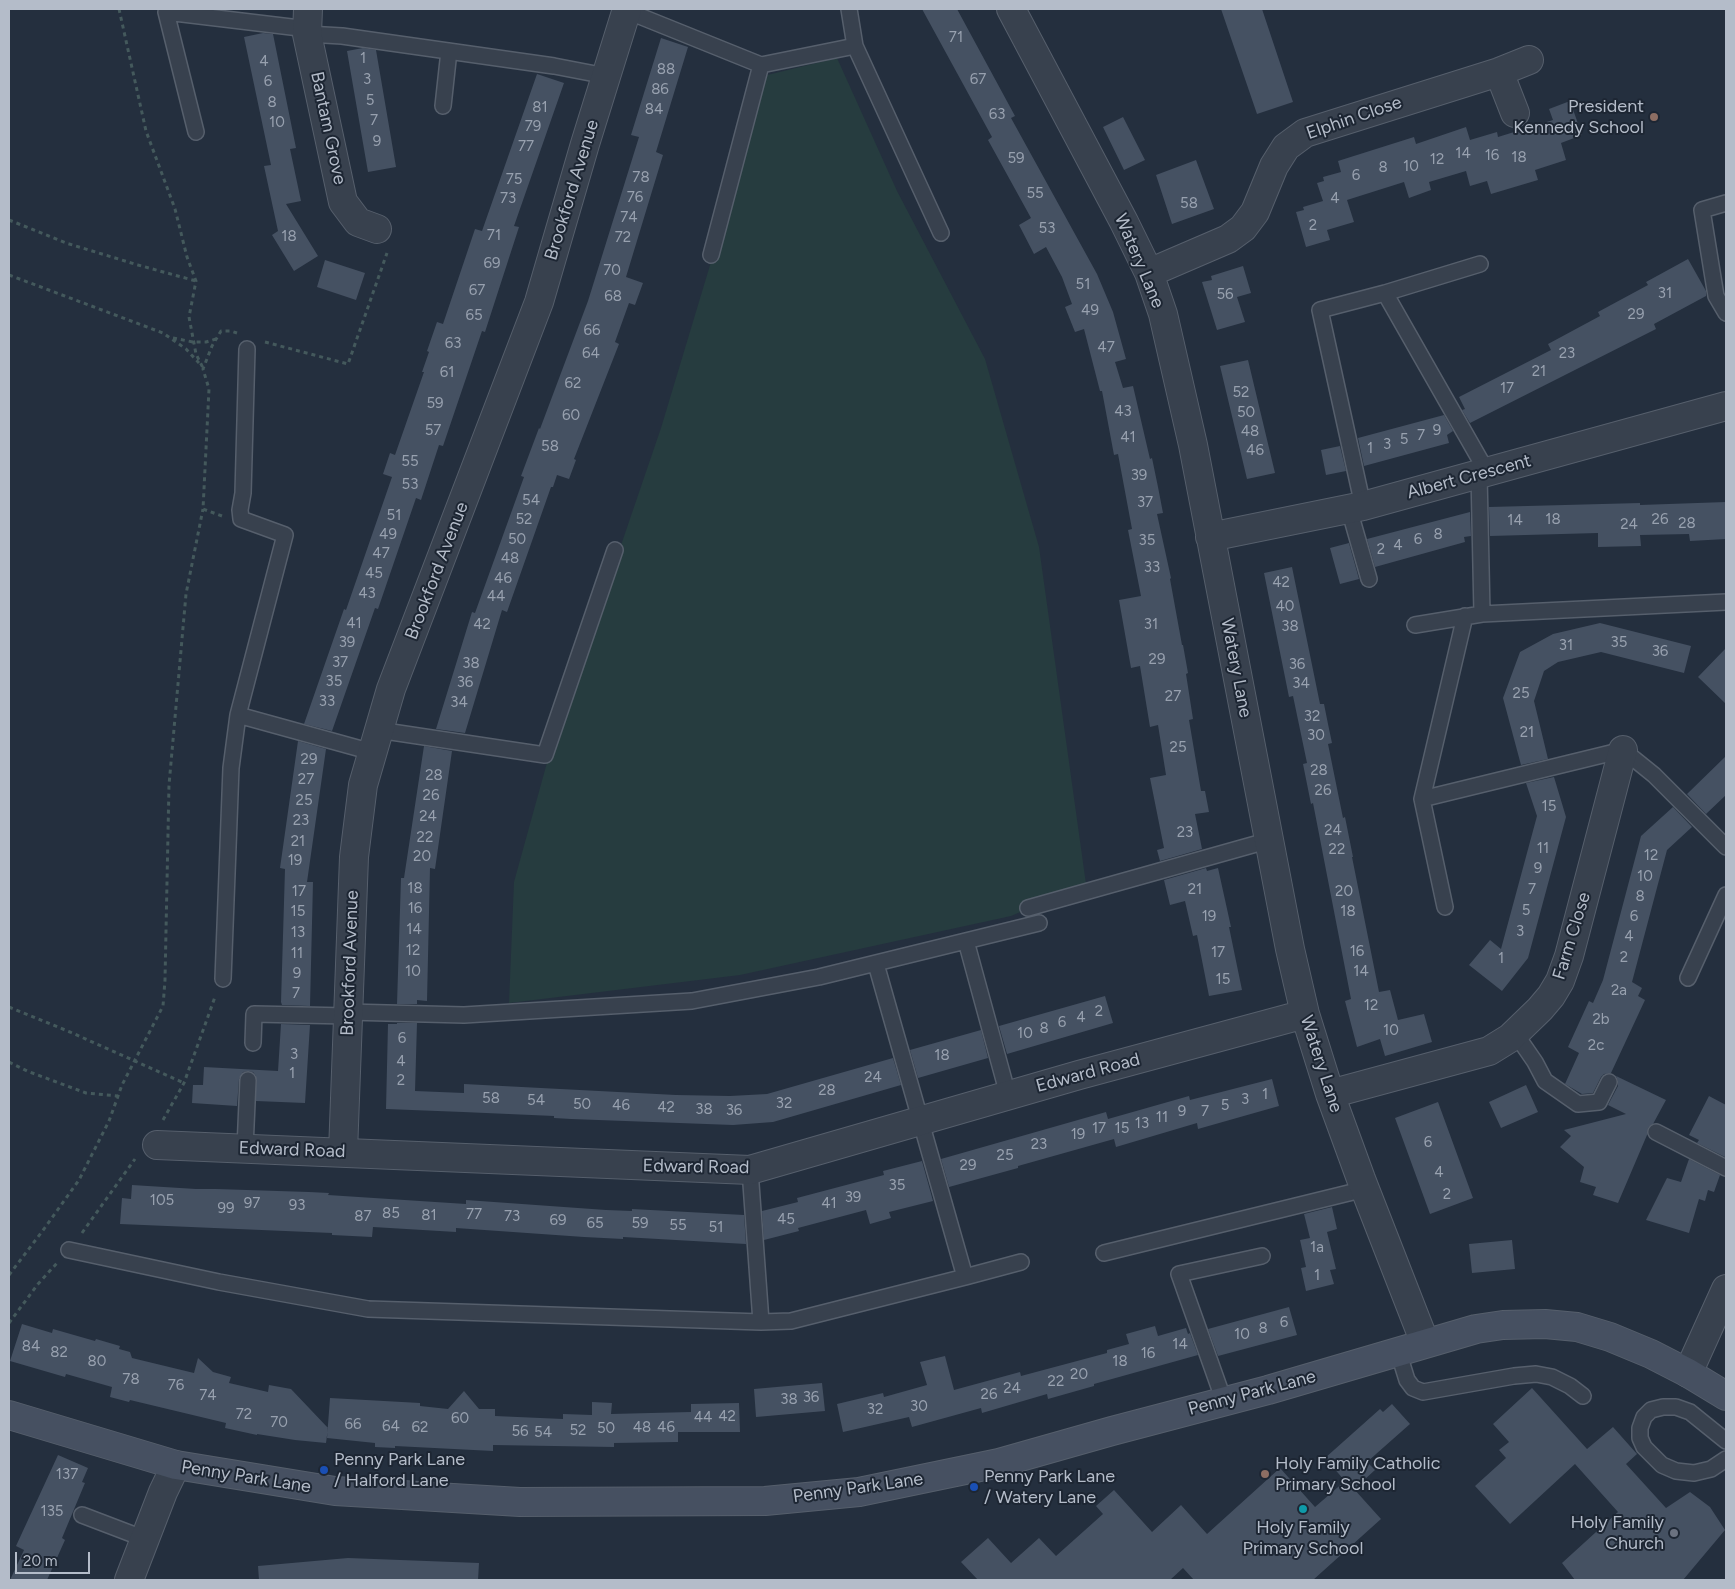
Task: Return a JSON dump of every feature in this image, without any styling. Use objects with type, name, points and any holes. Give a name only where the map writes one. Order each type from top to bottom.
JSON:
[{"type":"street","name":"Watery Lane","points":[[1011,9],[1120,213],[1148,273],[1163,314],[1193,445],[1290,949],[1305,1014],[1330,1094],[1425,1343]]},
{"type":"street","name":"Brookford Avenue","points":[[343,1152],[354,857],[363,785],[391,689],[539,302],[627,10]]},
{"type":"street","name":"Bantam Grove","points":[[308,24],[343,202],[358,222],[377,229]]},
{"type":"street","name":"Elphin Close","points":[[1148,273],[1228,239],[1243,228],[1255,212],[1274,166],[1286,147],[1304,133],[1499,72],[1529,60]]},
{"type":"street","points":[[1499,72],[1515,113]]},
{"type":"street","name":"Albert Crescent","points":[[1210,538],[1356,507],[1483,474],[1726,406]]},
{"type":"street","name":"Farm Close","points":[[1330,1094],[1480,1054],[1498,1046],[1515,1033],[1551,996],[1565,970],[1622,750]]},
{"type":"street","name":"Edward Road","points":[[151,1143],[750,1170],[1008,1095],[1305,1014]]},
{"type":"street","points":[[1688,1373],[1726,1289]]},
{"type":"street","name":"Penny Park Lane","points":[[9,1415],[176,1466],[335,1491],[520,1502],[765,1501],[859,1492],[990,1465],[1476,1329],[1503,1326],[1545,1324],[1577,1327],[1610,1337],[1651,1354],[1688,1373],[1726,1396]]},
{"type":"street","points":[[129,1580],[163,1492],[176,1466]]},
{"type":"lane","points":[[848,9],[855,46],[941,233]]},
{"type":"lane","points":[[627,10],[761,65],[855,46]]},
{"type":"lane","points":[[196,132],[166,12],[308,24],[342,36],[554,66],[606,76]]},
{"type":"lane","points":[[443,106],[448,51]]},
{"type":"lane","points":[[711,256],[761,65]]},
{"type":"lane","points":[[1726,203],[1702,210],[1716,296],[1726,313]]},
{"type":"lane","points":[[1369,578],[1320,310],[1385,293],[1480,264]]},
{"type":"lane","points":[[1385,293],[1483,474],[1482,614]]},
{"type":"lane","points":[[219,985],[230,777],[238,715],[285,535],[241,519],[250,341]]},
{"type":"lane","points":[[238,715],[375,741],[545,755],[615,550]]},
{"type":"lane","points":[[1415,625],[1482,614],[1726,602]]},
{"type":"lane","points":[[1444,907],[1422,799],[1465,616]]},
{"type":"lane","points":[[1422,799],[1622,750],[1654,775],[1726,847]]},
{"type":"lane","points":[[1028,908],[1270,840]]},
{"type":"lane","points":[[1688,978],[1726,895]]},
{"type":"lane","points":[[253,1043],[254,1014],[464,1015],[692,1001],[819,977],[1039,923]]},
{"type":"lane","points":[[966,941],[1008,1095]]},
{"type":"lane","points":[[876,964],[965,1278]]},
{"type":"lane","points":[[1515,1033],[1535,1062],[1545,1081],[1578,1104],[1599,1102],[1609,1082]]},
{"type":"lane","points":[[245,1148],[248,1080]]},
{"type":"lane","points":[[1656,1132],[1726,1168]]},
{"type":"lane","points":[[750,1170],[761,1322]]},
{"type":"lane","points":[[1104,1253],[1365,1189]]},
{"type":"lane","points":[[69,1250],[219,1282],[368,1309],[761,1322],[792,1321],[965,1278],[1021,1262]]},
{"type":"lane","points":[[1224,1401],[1179,1274],[1262,1256]]},
{"type":"lane","points":[[1398,1352],[1407,1380],[1413,1388],[1423,1392],[1536,1374],[1558,1380],[1583,1396]]},
{"type":"lane","points":[[1726,1441],[1690,1412],[1676,1407],[1663,1406],[1651,1410],[1644,1417],[1640,1428],[1640,1438],[1644,1447],[1662,1465],[1676,1471],[1694,1473],[1711,1469],[1726,1459]]},
{"type":"lane","points":[[82,1515],[145,1540]]},
{"type":"path","points":[[118,9],[146,131],[175,209],[187,257],[196,280],[189,316],[196,354],[204,369],[186,349],[170,337]]},
{"type":"path","points":[[9,220],[66,242],[138,265],[196,280]]},
{"type":"path","points":[[235,332],[250,341],[348,364],[392,238],[377,229]]},
{"type":"path","points":[[9,275],[170,337],[193,342],[206,342],[216,339]]},
{"type":"path","points":[[9,1275],[79,1180],[108,1121],[134,1060],[163,1006],[170,776],[186,594],[203,509]]},
{"type":"path","points":[[9,1323],[38,1284],[69,1250],[151,1143],[184,1083],[219,985]]},
{"type":"path","points":[[9,1007],[184,1083]]},
{"type":"path","points":[[9,1062],[27,1071],[86,1093],[118,1096]]},
{"type":"green space","points":[[837,58],[897,191],[985,359],[1039,547],[1086,884],[1011,916],[740,975],[509,1003],[514,882],[548,759],[661,428],[720,232],[755,78]]},
{"type":"building","points":[[922,9],[957,9],[1015,116],[1011,118],[1097,274],[1113,312],[1126,359],[1115,362],[1123,388],[1133,386],[1150,459],[1152,458],[1163,513],[1157,514],[1188,673],[1186,674],[1193,719],[1189,720],[1201,791],[1205,791],[1209,812],[1195,814],[1202,849],[1160,861],[1157,850],[1164,848],[1150,778],[1166,775],[1158,725],[1150,727],[1140,666],[1131,668],[1119,600],[1141,596],[1128,530],[1132,529],[1118,454],[1114,455],[1102,391],[1100,391],[1084,329],[1075,332],[1065,307],[1072,304],[1062,277],[1046,247],[1034,254],[1019,225],[1031,218],[988,140],[992,137]]},
{"type":"building","points":[[1221,9],[1262,9],[1293,102],[1257,114]]},
{"type":"building","points":[[263,33],[273,34],[296,148],[290,149],[301,201],[286,204],[318,256],[294,271],[272,235],[278,231],[264,166],[271,165],[244,37]]},
{"type":"building","points":[[661,38],[688,47],[656,152],[663,155],[626,277],[643,283],[635,305],[629,303],[615,342],[619,344],[574,459],[576,460],[569,479],[557,475],[553,487],[551,487],[507,612],[502,610],[465,733],[436,729],[472,612],[475,613],[524,477],[521,476],[588,301],[639,137],[631,135]]},
{"type":"building","points":[[363,48],[376,50],[396,167],[368,172],[347,51]]},
{"type":"building","points":[[537,74],[564,83],[514,226],[519,227],[485,332],[482,331],[443,446],[439,445],[421,500],[416,498],[378,609],[375,608],[332,731],[304,724],[392,477],[383,474],[390,453],[395,455],[424,372],[422,372],[429,352],[427,351],[437,322],[443,324],[475,229],[482,231]]},
{"type":"building","points":[[1570,101],[1582,135],[1561,143],[1566,160],[1535,170],[1538,180],[1491,194],[1487,181],[1470,186],[1466,171],[1429,182],[1431,190],[1409,198],[1404,182],[1347,200],[1354,222],[1327,230],[1330,240],[1306,247],[1296,212],[1304,210],[1303,207],[1323,201],[1317,183],[1324,181],[1323,177],[1341,172],[1338,161],[1414,137],[1416,144],[1466,127],[1470,140],[1497,132],[1498,137],[1553,120],[1549,109]]},
{"type":"building","points":[[1123,117],[1145,160],[1124,170],[1103,127]]},
{"type":"building","points":[[1196,160],[1214,209],[1172,224],[1156,175]]},
{"type":"building","points":[[1688,259],[1706,291],[1706,296],[1654,324],[1656,329],[1470,423],[1462,410],[1465,409],[1459,397],[1551,350],[1548,344],[1600,316],[1598,312],[1648,285],[1646,282]]},
{"type":"building","points":[[325,260],[365,273],[356,300],[317,287]]},
{"type":"building","points":[[1243,266],[1251,293],[1237,297],[1245,322],[1217,330],[1202,282],[1212,280],[1211,276]]},
{"type":"building","points":[[1248,360],[1275,473],[1247,479],[1220,366]]},
{"type":"building","points":[[1444,415],[1453,431],[1447,435],[1449,443],[1364,466],[1358,438]]},
{"type":"building","points":[[1340,446],[1346,471],[1326,475],[1321,450]]},
{"type":"building","points":[[1726,502],[1726,539],[1690,541],[1689,534],[1640,535],[1641,546],[1598,547],[1598,533],[1490,536],[1489,507]]},
{"type":"building","points":[[1470,512],[1471,536],[1464,537],[1465,542],[1375,567],[1367,539]]},
{"type":"building","points":[[1349,543],[1359,579],[1340,584],[1330,548]]},
{"type":"building","points":[[1292,567],[1320,704],[1324,704],[1332,743],[1328,744],[1343,818],[1345,817],[1379,992],[1390,990],[1398,1020],[1424,1014],[1432,1042],[1385,1056],[1380,1039],[1357,1047],[1345,1001],[1351,999],[1313,803],[1311,804],[1303,764],[1307,763],[1293,696],[1289,697],[1264,573]]},
{"type":"building","points":[[1600,623],[1691,646],[1684,673],[1601,652],[1558,662],[1544,671],[1534,701],[1548,759],[1521,765],[1503,698],[1520,652],[1553,634]]},
{"type":"building","points":[[1726,648],[1726,704],[1698,677]]},
{"type":"building","points":[[298,741],[326,749],[307,882],[313,882],[310,1006],[282,1005],[281,1002],[285,869],[280,868]]},
{"type":"building","points":[[424,746],[452,751],[435,869],[430,868],[427,1001],[417,1000],[417,1004],[397,1004],[401,878],[404,878]]},
{"type":"building","points":[[1726,756],[1726,795],[1706,814],[1687,794]]},
{"type":"building","points":[[1554,777],[1566,817],[1528,958],[1502,991],[1469,965],[1490,940],[1501,949],[1537,816],[1526,783]]},
{"type":"building","points":[[1673,807],[1692,827],[1667,850],[1632,982],[1642,988],[1638,996],[1645,1000],[1611,1073],[1604,1074],[1601,1077],[1593,1093],[1582,1094],[1565,1084],[1579,1053],[1568,1047],[1589,1001],[1593,1003],[1603,980],[1641,836]]},
{"type":"building","points":[[1206,868],[1207,871],[1218,868],[1242,990],[1209,996],[1197,935],[1193,936],[1185,901],[1170,905],[1164,880]]},
{"type":"building","points":[[1105,996],[1113,1023],[1007,1054],[999,1026]]},
{"type":"building","points":[[417,1023],[415,1091],[464,1093],[464,1084],[676,1095],[730,1096],[767,1094],[893,1058],[901,1085],[773,1122],[733,1125],[386,1109],[388,1024]]},
{"type":"building","points":[[281,1024],[310,1025],[305,1103],[256,1101],[256,1076],[253,1072],[248,1071],[243,1072],[239,1079],[237,1106],[192,1103],[193,1085],[203,1085],[204,1067],[278,1071]]},
{"type":"building","points":[[981,1030],[988,1058],[918,1078],[910,1050]]},
{"type":"building","points":[[1616,1076],[1666,1100],[1653,1124],[1648,1128],[1647,1135],[1618,1203],[1593,1195],[1596,1187],[1580,1182],[1584,1167],[1560,1147],[1571,1136],[1564,1130],[1626,1114],[1608,1105],[1618,1086]]},
{"type":"building","points":[[1272,1079],[1279,1106],[1198,1129],[1197,1123],[1116,1147],[1114,1139],[949,1187],[941,1159],[1106,1112],[1108,1119],[1189,1096],[1190,1100]]},
{"type":"building","points":[[1526,1085],[1538,1112],[1501,1128],[1489,1102]]},
{"type":"building","points":[[1709,1096],[1726,1105],[1725,1157],[1697,1143],[1699,1140],[1689,1135]]},
{"type":"building","points":[[1438,1102],[1473,1198],[1430,1214],[1395,1118]]},
{"type":"building","points":[[1689,1159],[1720,1175],[1714,1192],[1708,1190],[1705,1201],[1699,1199],[1689,1233],[1646,1220],[1667,1178],[1681,1182]]},
{"type":"building","points":[[922,1161],[933,1201],[889,1212],[891,1218],[870,1224],[866,1210],[798,1228],[799,1231],[764,1240],[762,1211],[798,1202],[797,1198],[884,1175],[883,1171]]},
{"type":"building","points":[[132,1185],[329,1193],[328,1195],[466,1204],[466,1200],[606,1210],[632,1211],[632,1209],[744,1215],[746,1244],[623,1237],[623,1239],[584,1237],[456,1228],[456,1232],[373,1227],[372,1237],[332,1235],[332,1233],[120,1224],[122,1198],[131,1199]]},
{"type":"building","points":[[1332,1207],[1337,1229],[1327,1232],[1336,1269],[1330,1270],[1334,1284],[1306,1291],[1301,1268],[1306,1267],[1300,1240],[1310,1238],[1304,1214]]},
{"type":"building","points":[[1512,1240],[1515,1269],[1472,1273],[1469,1244]]},
{"type":"building","points":[[1289,1307],[1297,1335],[1218,1356],[1208,1329]]},
{"type":"building","points":[[22,1324],[52,1333],[53,1329],[95,1341],[96,1339],[120,1346],[119,1349],[130,1352],[132,1358],[194,1373],[198,1358],[213,1372],[231,1377],[229,1383],[268,1392],[269,1385],[291,1389],[328,1428],[326,1443],[257,1435],[225,1428],[226,1423],[110,1397],[112,1387],[66,1374],[65,1377],[10,1361]]},
{"type":"building","points":[[1155,1326],[1158,1336],[1186,1328],[1188,1334],[1190,1333],[1198,1355],[1048,1399],[1047,1394],[982,1413],[981,1408],[912,1427],[909,1417],[843,1432],[837,1404],[883,1393],[884,1397],[927,1385],[920,1362],[945,1356],[954,1390],[1020,1372],[1021,1376],[1107,1353],[1107,1350],[1129,1344],[1126,1334]]},
{"type":"building","points":[[822,1383],[825,1411],[756,1417],[754,1389]]},
{"type":"building","points":[[1532,1388],[1587,1449],[1613,1427],[1637,1454],[1626,1464],[1666,1508],[1690,1492],[1710,1507],[1725,1530],[1683,1580],[1575,1580],[1562,1563],[1618,1512],[1575,1464],[1510,1524],[1475,1486],[1506,1458],[1499,1450],[1509,1442],[1493,1424]]},
{"type":"building","points":[[464,1391],[479,1409],[495,1409],[495,1416],[563,1419],[563,1414],[592,1415],[592,1402],[612,1403],[611,1414],[691,1412],[691,1404],[739,1403],[740,1432],[678,1432],[678,1442],[614,1443],[614,1447],[493,1445],[493,1451],[395,1446],[395,1448],[375,1447],[375,1443],[327,1438],[330,1398],[420,1403],[420,1406],[448,1409]]},
{"type":"building","name":"Holy Family Primary School","points":[[1392,1404],[1410,1424],[1367,1462],[1375,1470],[1354,1489],[1381,1519],[1313,1580],[1194,1580],[1183,1568],[1170,1580],[978,1580],[961,1562],[988,1538],[1011,1563],[1039,1538],[1056,1556],[1103,1514],[1096,1506],[1114,1490],[1152,1532],[1181,1505],[1207,1534],[1280,1468],[1315,1507],[1345,1481],[1325,1458],[1380,1409],[1383,1412]]},
{"type":"building","points":[[58,1455],[88,1468],[82,1482],[85,1483],[62,1538],[65,1540],[47,1580],[10,1580],[24,1550],[16,1546]]},
{"type":"building","points":[[348,1558],[479,1563],[478,1580],[259,1580],[258,1566]]},
{"type":"place","name":"President Kennedy School","points":[[1654,117]]},
{"type":"place","name":"Penny Park Lane / Halford Lane","points":[[324,1470]]},
{"type":"place","name":"Holy Family Catholic Primary School","points":[[1265,1474]]},
{"type":"place","name":"Penny Park Lane / Watery Lane","points":[[974,1487]]},
{"type":"place","name":"Holy Family Primary School","points":[[1303,1509]]},
{"type":"place","name":"Holy Family Church","points":[[1674,1533]]}]
